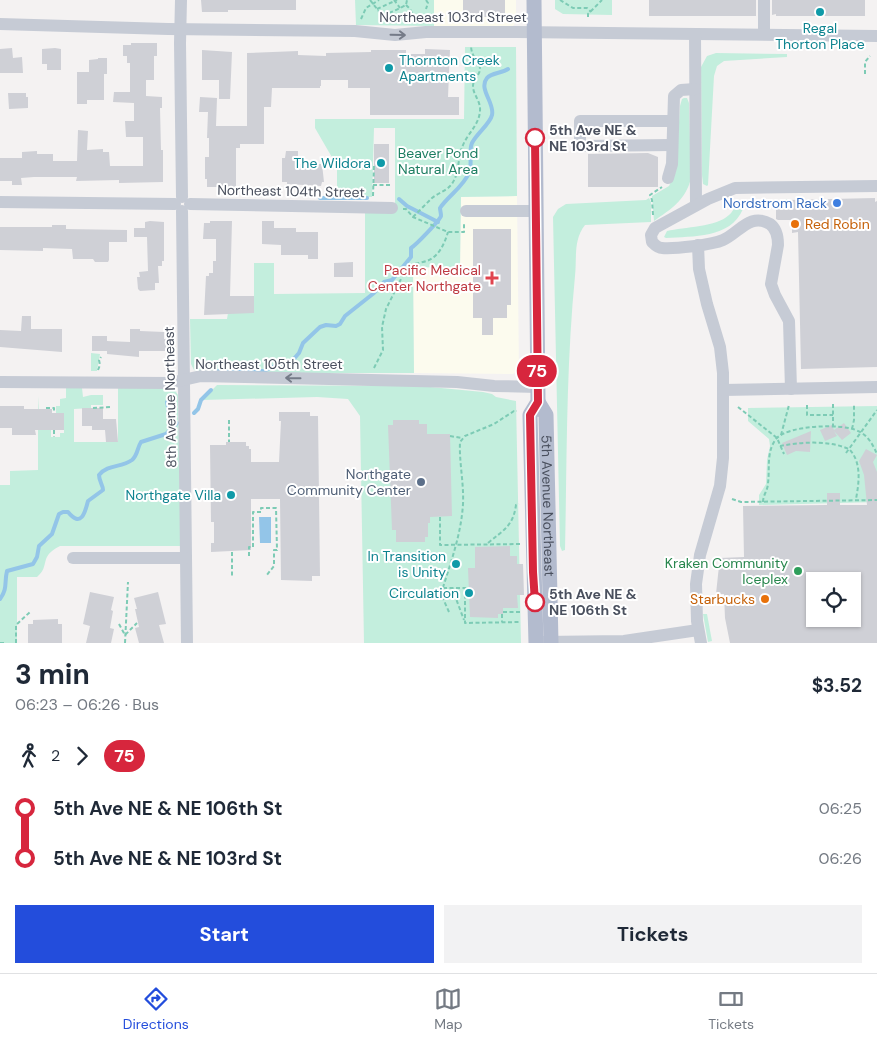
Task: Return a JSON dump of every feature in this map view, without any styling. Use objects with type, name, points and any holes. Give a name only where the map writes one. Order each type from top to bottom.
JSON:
[{"type":"main road","name":"5th Avenue Northeast","points":[[534,0],[538,395],[546,415],[551,643]]},
{"type":"main road","name":"5th Avenue Northeast","points":[[536,642],[530,415],[538,395]]},
{"type":"street","name":"8th Avenue Northeast","points":[[181,0],[187,643]]},
{"type":"street","points":[[764,0],[764,34]]},
{"type":"street","name":"Northeast 103rd Street","points":[[0,24],[181,30],[355,31],[395,35],[426,32],[534,32],[877,36]]},
{"type":"street","points":[[694,34],[696,205]]},
{"type":"street","points":[[668,178],[672,164],[673,101],[676,92],[695,90]]},
{"type":"street","points":[[672,145],[580,146],[580,121],[673,120]]},
{"type":"street","points":[[791,389],[789,321],[771,284],[778,245],[777,233],[774,228],[763,221],[750,221],[716,243],[662,248],[655,245],[651,240],[651,235],[654,228],[696,205],[735,188],[877,186]]},
{"type":"street","name":"Northeast 104th Street","points":[[0,202],[392,208]]},
{"type":"street","points":[[465,216],[536,211]]},
{"type":"street","points":[[698,245],[699,269],[720,347],[723,390],[722,473],[717,502],[700,555],[696,584],[698,630],[701,643]]},
{"type":"street","name":"Northeast 105th Street","points":[[0,382],[170,382],[201,376],[342,379],[457,382],[494,386],[538,395]]},
{"type":"street","points":[[723,390],[877,387]]},
{"type":"street","points":[[73,558],[186,558]]},
{"type":"street","points":[[536,642],[645,641],[698,630]]},
{"type":"path","points":[[361,22],[364,11],[371,2],[379,0]]},
{"type":"path","points":[[378,9],[395,0],[400,8]]},
{"type":"path","points":[[406,5],[407,0]]},
{"type":"path","points":[[560,0],[573,8],[587,8],[590,12]]},
{"type":"path","points":[[588,17],[590,12],[602,0]]},
{"type":"path","points":[[426,9],[428,1]]},
{"type":"path","points":[[371,2],[381,14],[406,5]]},
{"type":"path","points":[[406,5],[411,8],[414,17],[426,18]]},
{"type":"path","points":[[414,216],[433,197],[444,192],[452,184],[457,174],[460,152],[478,120],[480,104],[472,86],[480,66],[471,52],[471,45]]},
{"type":"path","points":[[865,74],[865,62],[870,56]]},
{"type":"path","points":[[373,197],[374,164]]},
{"type":"path","points":[[653,222],[650,195],[662,187],[668,178]]},
{"type":"path","points":[[373,185],[392,185]]},
{"type":"path","points":[[775,208],[787,201]]},
{"type":"path","points":[[406,209],[418,219],[448,232],[464,232],[465,216]]},
{"type":"path","points":[[372,372],[383,350],[382,327],[386,309],[405,271],[409,266],[435,257],[441,249],[448,232]]},
{"type":"path","points":[[98,371],[101,356]]},
{"type":"path","points":[[833,404],[833,426]]},
{"type":"path","points":[[852,429],[854,404]]},
{"type":"path","points":[[807,405],[807,415],[833,415]]},
{"type":"path","points":[[781,435],[789,406]]},
{"type":"path","points":[[93,408],[111,407]]},
{"type":"path","points":[[738,407],[777,438],[784,454]]},
{"type":"path","points":[[46,408],[54,408],[54,413]]},
{"type":"path","points":[[846,454],[877,410]]},
{"type":"path","points":[[450,436],[462,438],[498,422],[514,411],[517,411]]},
{"type":"path","points":[[229,420],[230,442]]},
{"type":"path","points":[[763,502],[768,484],[768,461],[777,438],[781,435],[804,428],[833,426],[852,429],[861,432],[869,439],[877,454]]},
{"type":"path","points":[[54,430],[54,437]]},
{"type":"path","points":[[449,612],[442,594],[457,544],[463,506],[463,475],[460,445],[462,438]]},
{"type":"path","points":[[780,446],[813,443],[833,444],[849,449],[856,460],[858,468],[859,478],[856,500]]},
{"type":"path","points":[[732,499],[741,502],[877,500]]},
{"type":"path","points":[[488,544],[507,528],[514,515],[516,506],[519,504]]},
{"type":"path","points":[[249,556],[249,547],[254,547],[252,512],[261,512],[261,508],[276,508],[277,550],[274,550],[274,566],[266,576]]},
{"type":"path","points":[[440,517],[440,545],[520,544]]},
{"type":"path","points":[[232,552],[232,576]]},
{"type":"path","points":[[125,643],[128,582]]},
{"type":"path","points":[[443,588],[465,588],[470,590]]},
{"type":"path","points":[[452,588],[465,623]]},
{"type":"path","points":[[465,588],[465,623]]},
{"type":"path","points":[[459,606],[465,605]]},
{"type":"path","points":[[16,643],[16,625],[30,612]]},
{"type":"path","points":[[502,622],[502,613],[522,612]]},
{"type":"path","points":[[465,623],[521,622]]},
{"type":"path","points":[[125,635],[137,623]]},
{"type":"path","points":[[118,624],[125,635]]},
{"type":"path","points":[[0,642],[6,643]]},
{"type":"shaded area","points":[[434,0],[516,0],[516,22],[513,26],[434,26]]},
{"type":"shaded area","points":[[517,196],[519,371],[513,374],[414,373],[413,267],[460,268],[461,197]]},
{"type":"green space","points":[[355,0],[434,0],[434,26],[356,25]]},
{"type":"green space","points":[[555,0],[612,0],[612,15],[563,14],[555,9]]},
{"type":"green space","name":"Beaver Pond Natural Area","points":[[465,47],[516,47],[517,196],[461,197],[460,268],[413,267],[414,373],[201,373],[194,370],[191,364],[190,319],[227,319],[228,313],[247,300],[254,300],[254,263],[274,263],[274,294],[365,293],[365,213],[395,213],[395,128],[374,128],[372,197],[337,197],[337,166],[315,128],[315,119],[464,119]]},
{"type":"green space","points":[[716,53],[787,54],[787,57],[724,61],[717,66],[714,76],[707,186],[703,184],[702,175],[701,67],[707,56]]},
{"type":"green space","points":[[684,98],[687,98],[689,103],[691,178],[682,198],[654,221],[652,196],[669,186],[676,171],[680,106]]},
{"type":"green space","points":[[649,198],[651,202],[651,222],[585,225],[577,243],[568,379],[565,550],[562,551],[560,546],[553,217],[558,209],[566,204],[646,200]]},
{"type":"green space","points":[[738,202],[743,209],[737,219],[720,231],[699,236],[664,237],[667,231],[709,224],[724,219],[732,212]]},
{"type":"green space","points":[[91,353],[100,354],[97,371],[91,371]]},
{"type":"green space","points":[[217,385],[420,386],[483,392],[516,401],[521,643],[364,643],[360,416],[348,399],[317,397],[202,400]]},
{"type":"green space","points":[[66,388],[82,388],[83,397],[103,395],[103,405],[91,405],[91,408],[74,409],[74,442],[118,442],[118,388],[174,389],[178,395],[181,546],[60,546],[49,554],[41,573],[37,577],[17,577],[17,643],[0,643],[0,485],[10,485],[10,471],[38,470],[38,396],[39,413],[51,430],[51,437],[60,437],[60,433],[64,433],[64,413],[56,413],[56,406],[60,406],[60,399],[66,398]]},
{"type":"green space","points":[[877,406],[877,502],[759,505],[759,495],[766,484],[767,460],[770,446],[769,439],[748,421],[748,408]]},
{"type":"green space","points":[[703,614],[707,614],[712,641],[708,642]]},
{"type":"water","points":[[259,517],[271,517],[271,543],[260,543]]},
{"type":"building","points":[[201,0],[296,0],[296,10],[202,12]]},
{"type":"building","points":[[463,0],[505,0],[505,17],[463,17]]},
{"type":"building","points":[[649,0],[756,0],[756,16],[649,16]]},
{"type":"building","name":"Regal Thorton Place","points":[[772,0],[865,0],[865,16],[776,16],[776,14],[772,15]]},
{"type":"building","points":[[131,43],[157,43],[157,56],[154,56],[154,80],[146,80],[146,96],[162,97],[162,108],[160,108],[163,182],[119,183],[119,180],[76,181],[77,177],[21,178],[22,185],[12,185],[12,181],[0,181],[0,158],[22,158],[22,152],[37,151],[37,154],[53,154],[53,161],[77,161],[78,130],[88,131],[87,150],[103,149],[103,152],[109,152],[110,166],[143,166],[143,137],[126,137],[125,121],[134,121],[134,103],[113,102],[114,92],[130,92],[130,63],[127,63],[127,56],[123,56],[123,45],[131,45]]},
{"type":"building","points":[[12,48],[13,58],[22,57],[23,73],[0,73],[0,49]]},
{"type":"building","points":[[42,49],[61,49],[61,70],[47,70],[47,64],[42,64]]},
{"type":"building","points":[[425,49],[450,50],[448,97],[459,97],[459,115],[370,115],[370,88],[348,88],[348,80],[321,80],[320,88],[272,88],[271,107],[264,107],[264,144],[240,144],[240,148],[236,148],[236,187],[207,187],[205,157],[209,157],[209,138],[207,138],[208,112],[199,112],[200,97],[217,98],[216,126],[247,126],[247,53],[298,51],[298,55],[326,56],[326,53],[406,50],[406,54],[425,54]]},
{"type":"building","points":[[202,50],[232,52],[230,99],[219,99],[219,80],[202,80]]},
{"type":"building","points":[[107,58],[107,74],[104,74],[104,100],[87,100],[87,104],[77,104],[77,72],[89,72],[89,60]]},
{"type":"building","points":[[8,93],[26,93],[28,108],[9,109]]},
{"type":"building","name":"The Wildora","points":[[374,144],[389,144],[389,183],[374,183]]},
{"type":"building","points":[[286,151],[298,151],[298,164],[322,164],[324,182],[322,182],[321,186],[282,182],[282,158],[285,158]]},
{"type":"building","points":[[648,153],[658,157],[658,187],[588,187],[588,154]]},
{"type":"building","points":[[875,198],[875,202],[877,201],[877,367],[801,369],[798,232],[792,233],[792,220],[776,219],[776,209],[788,208],[788,200]]},
{"type":"building","points":[[210,221],[232,221],[230,296],[254,296],[254,313],[204,315],[206,276],[209,276],[209,273],[213,273],[213,261],[216,261],[216,239],[203,239],[204,223],[210,223]]},
{"type":"building","points":[[262,221],[274,221],[274,228],[296,228],[296,232],[318,232],[318,259],[308,259],[308,255],[281,255],[281,245],[262,244]]},
{"type":"building","points":[[145,222],[164,222],[164,261],[162,261],[162,266],[158,266],[159,283],[155,283],[155,290],[140,291],[138,289],[137,277],[140,277],[139,272],[148,271],[147,237],[134,237],[134,228],[145,228]]},
{"type":"building","points":[[52,225],[66,225],[66,229],[127,230],[127,242],[109,242],[108,262],[95,262],[93,259],[73,259],[72,249],[43,248],[43,251],[0,250],[0,227],[52,227]]},
{"type":"building","name":"Pacific Medical Center Northgate","points":[[473,229],[511,229],[511,305],[507,305],[507,318],[493,318],[493,335],[482,335],[482,318],[473,318]]},
{"type":"building","points":[[353,262],[353,277],[334,277],[334,263]]},
{"type":"building","points":[[22,316],[31,316],[31,329],[62,329],[62,352],[0,347],[0,330],[21,331]]},
{"type":"building","points":[[130,329],[164,332],[164,339],[167,339],[166,351],[139,351],[139,357],[107,354],[107,351],[92,351],[92,336],[107,336],[107,341],[130,342]]},
{"type":"building","points":[[0,406],[24,406],[24,409],[52,409],[52,413],[64,413],[64,430],[35,430],[36,435],[12,435],[12,428],[0,428]]},
{"type":"building","points":[[82,408],[103,408],[103,419],[116,419],[118,442],[106,442],[105,430],[92,430],[92,426],[82,426]]},
{"type":"building","name":"Northgate Villa","points":[[279,412],[310,412],[310,416],[318,416],[320,576],[312,576],[312,581],[281,580],[280,499],[251,499],[251,550],[211,552],[211,543],[214,543],[214,522],[211,522],[210,445],[226,445],[226,442],[246,442],[246,446],[249,446],[249,449],[251,449],[251,462],[279,462],[281,421],[279,421]]},
{"type":"building","name":"Northgate Community Center","points":[[393,420],[419,420],[419,424],[427,424],[427,434],[450,434],[452,516],[430,517],[428,537],[425,537],[425,542],[396,542],[396,530],[392,530],[388,425],[393,425]]},
{"type":"building","points":[[844,423],[851,433],[842,440],[834,431],[837,436],[825,441],[820,430],[832,425],[834,430]]},
{"type":"building","points":[[811,431],[810,452],[796,451],[787,455],[782,443]]},
{"type":"building","name":"Kraken Community Iceplex","points":[[866,449],[877,455],[873,462],[877,472],[877,643],[730,643],[725,618],[724,594],[716,594],[720,558],[744,557],[743,506],[827,505],[827,493],[840,493],[840,505],[867,505],[864,475],[859,461]]},
{"type":"building","points":[[510,546],[510,556],[517,556],[517,564],[523,564],[524,595],[517,595],[518,608],[503,608],[503,614],[498,614],[498,618],[470,617],[468,568],[475,568],[475,547]]},
{"type":"building","points":[[90,592],[114,597],[111,610],[113,611],[110,628],[114,629],[111,643],[86,643],[90,626],[83,624]]},
{"type":"building","points":[[158,592],[166,624],[159,625],[164,643],[139,643],[135,628],[139,627],[134,598]]},
{"type":"building","points":[[58,619],[58,624],[62,624],[62,643],[28,643],[28,624],[33,624],[33,620]]},
{"type":"waterway","points":[[217,371],[264,371],[279,364],[292,361],[299,353],[303,343],[320,327],[340,324],[345,316],[374,293],[384,282],[392,280],[411,257],[411,248],[440,218],[440,208],[469,173],[472,143],[489,122],[492,115],[491,106],[484,87],[485,82],[489,76],[508,69]]},
{"type":"waterway","points":[[320,198],[367,198]]},
{"type":"waterway","points":[[399,199],[407,206],[438,222]]},
{"type":"waterway","points":[[194,413],[198,409],[201,400],[211,390]]},
{"type":"waterway","points":[[167,402],[172,430]]},
{"type":"waterway","points":[[0,599],[5,588],[7,571],[33,564],[37,557],[39,546],[52,534],[59,514],[68,512],[76,519],[82,517],[88,501],[103,490],[99,475],[106,469],[132,460],[141,442],[166,434],[177,423]]},
{"type":"bus line","name":"75","points":[[535,138],[538,402],[530,415],[535,602]]},
{"type":"place","name":"Regal Thorton Place","points":[[820,12]]},
{"type":"place","name":"Thornton Creek Apartments","points":[[389,68]]},
{"type":"place","name":"5th Ave NE & NE 103rd St","points":[[535,138]]},
{"type":"place","name":"The Wildora","points":[[381,163]]},
{"type":"place","name":"Nordstrom Rack","points":[[837,203]]},
{"type":"place","name":"Red Robin","points":[[795,224]]},
{"type":"place","name":"Pacific Medical Center Northgate","points":[[492,278]]},
{"type":"place","name":"Northgate Community Center","points":[[421,482]]},
{"type":"place","name":"Northgate Villa","points":[[231,495]]},
{"type":"place","name":"In Transition is Unity","points":[[456,564]]},
{"type":"place","name":"Kraken Community Iceplex","points":[[798,571]]},
{"type":"place","name":"Circulation","points":[[469,593]]},
{"type":"place","name":"Starbucks","points":[[765,599]]},
{"type":"place","name":"5th Ave NE & NE 106th St","points":[[535,602]]}]
